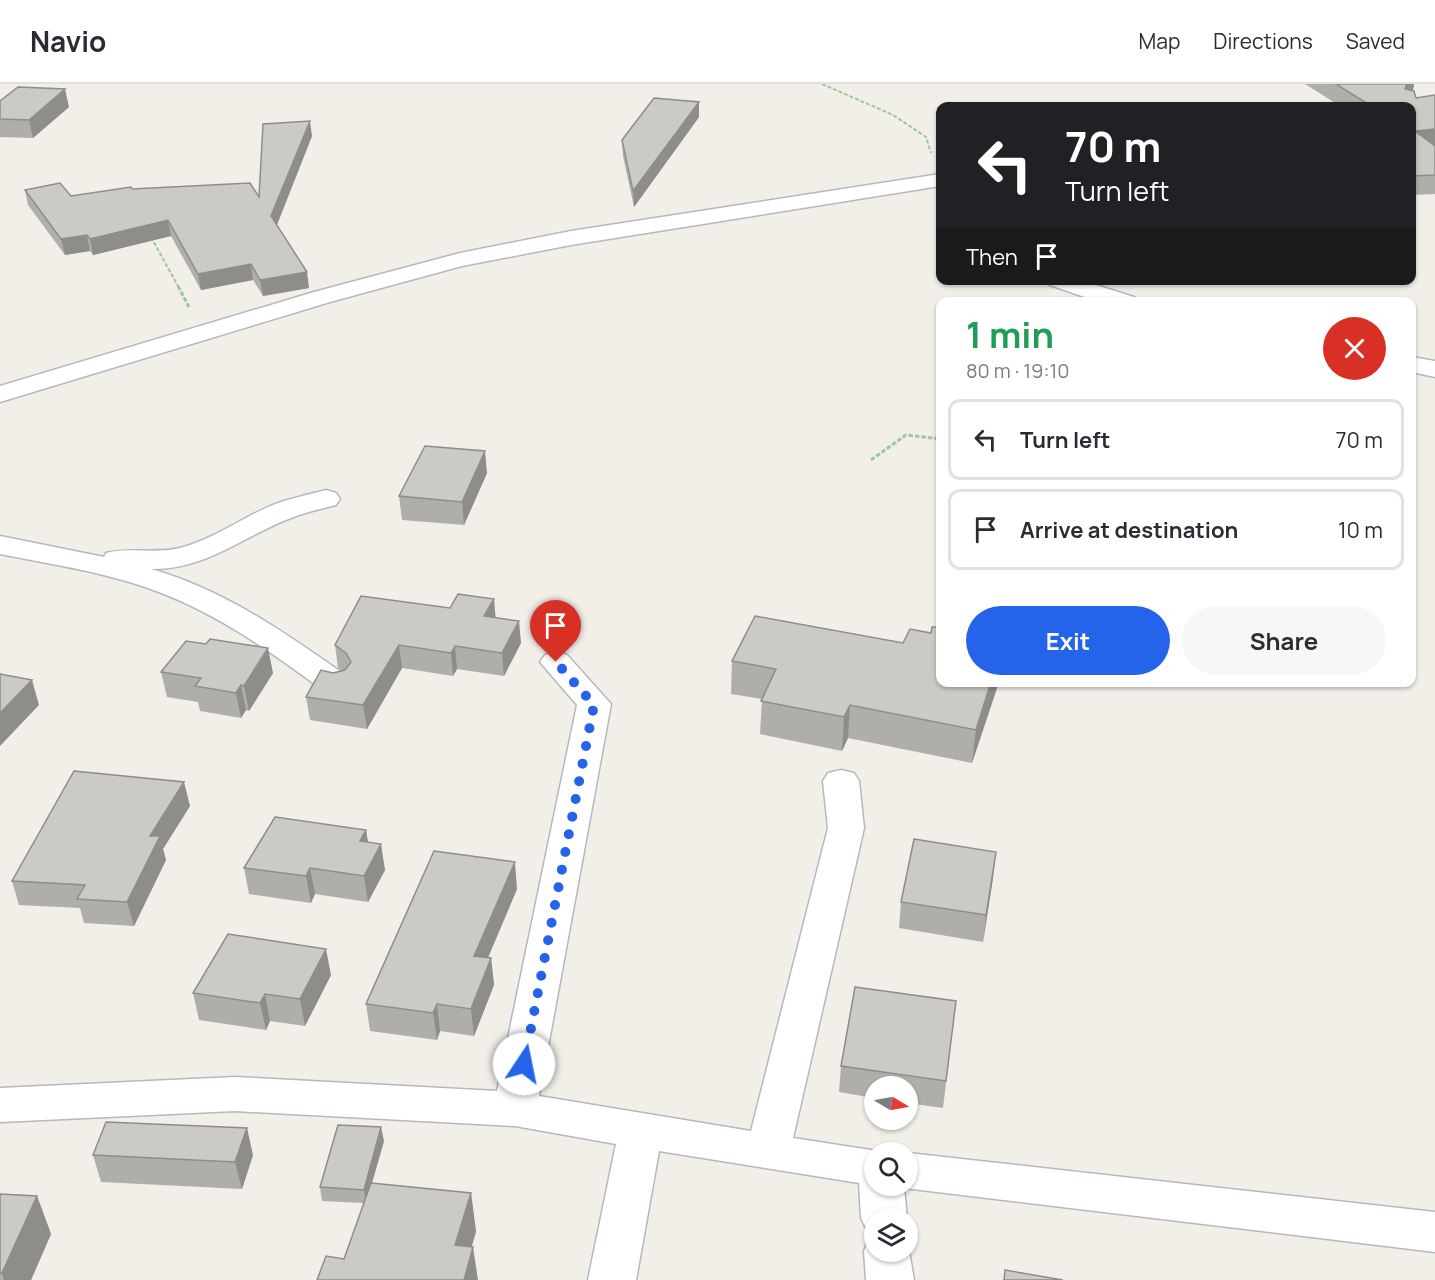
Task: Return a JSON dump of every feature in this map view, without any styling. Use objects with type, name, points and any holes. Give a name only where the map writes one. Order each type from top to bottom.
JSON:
[{"type":"street","points":[[0,394],[322,297],[460,260],[571,238],[936,188]]},
{"type":"street","points":[[1071,285],[1109,297]]},
{"type":"street","points":[[1416,366],[1435,369]]},
{"type":"street","points":[[66,558],[156,560],[187,556],[230,538],[280,512],[326,499]]},
{"type":"street","points":[[0,544],[143,577],[197,596],[253,626],[336,684]]},
{"type":"street","points":[[515,1109],[594,705],[556,662]]},
{"type":"street","points":[[768,1152],[846,828],[841,781]]},
{"type":"street","points":[[0,1105],[235,1094],[515,1109],[768,1152],[864,1166]]},
{"type":"street","points":[[612,1280],[641,1129]]},
{"type":"street","points":[[918,1172],[1435,1232]]},
{"type":"street","points":[[888,1262],[890,1280]]},
{"type":"path","points":[[822,84],[893,115],[926,137],[932,155],[936,188]]},
{"type":"path","points":[[151,236],[204,333]]},
{"type":"path","points":[[871,460],[906,435],[936,439]]},
{"type":"building","points":[[1336,84],[1407,84],[1405,89],[1414,91],[1416,98],[1435,95],[1435,129],[1416,131],[1416,102],[1365,102]]},
{"type":"building","points":[[18,87],[65,89],[29,120],[0,119],[0,101]]},
{"type":"building","points":[[654,98],[699,102],[633,191],[622,140]]},
{"type":"building","points":[[310,121],[271,216],[307,272],[260,280],[251,264],[198,274],[168,220],[90,239],[87,235],[61,239],[25,190],[60,183],[71,196],[131,187],[132,189],[250,183],[259,197],[263,124]]},
{"type":"building","points":[[1416,132],[1435,146],[1435,175],[1416,176]]},
{"type":"building","points":[[425,446],[485,451],[462,502],[399,496]]},
{"type":"building","points":[[458,594],[494,599],[484,616],[519,621],[502,653],[455,646],[451,653],[399,645],[363,705],[306,697],[321,670],[333,673],[345,670],[351,662],[346,653],[335,645],[361,596],[450,608]]},
{"type":"building","points":[[755,616],[903,643],[910,629],[931,633],[932,627],[936,627],[936,687],[989,687],[976,730],[850,705],[844,717],[761,701],[776,669],[732,661]]},
{"type":"building","points":[[210,639],[268,648],[244,686],[241,685],[236,693],[195,686],[201,678],[161,672],[186,641],[206,644]]},
{"type":"building","points":[[0,674],[32,680],[0,713]]},
{"type":"building","points":[[74,771],[184,782],[150,836],[160,836],[127,902],[77,899],[85,885],[12,881]]},
{"type":"building","points":[[275,817],[366,830],[360,841],[381,844],[364,876],[310,868],[306,876],[244,868]]},
{"type":"building","points":[[914,839],[996,852],[986,915],[901,902]]},
{"type":"building","points":[[434,851],[515,862],[474,956],[491,958],[471,1009],[437,1004],[433,1013],[366,1004]]},
{"type":"building","points":[[228,934],[326,949],[300,999],[265,994],[260,1003],[193,993]]},
{"type":"building","points":[[855,987],[956,1001],[946,1081],[841,1066]]},
{"type":"building","points":[[106,1122],[247,1128],[235,1162],[93,1155]]},
{"type":"building","points":[[338,1125],[381,1127],[364,1190],[320,1187]]},
{"type":"building","points":[[371,1183],[471,1193],[455,1245],[473,1247],[464,1280],[317,1280],[326,1256],[344,1259]]},
{"type":"building","points":[[0,1194],[37,1196],[2,1273],[0,1273]]},
{"type":"building","points":[[1005,1270],[1063,1280],[1004,1280]]},
{"type":"route","points":[[524,1064],[594,705],[556,662]]}]
